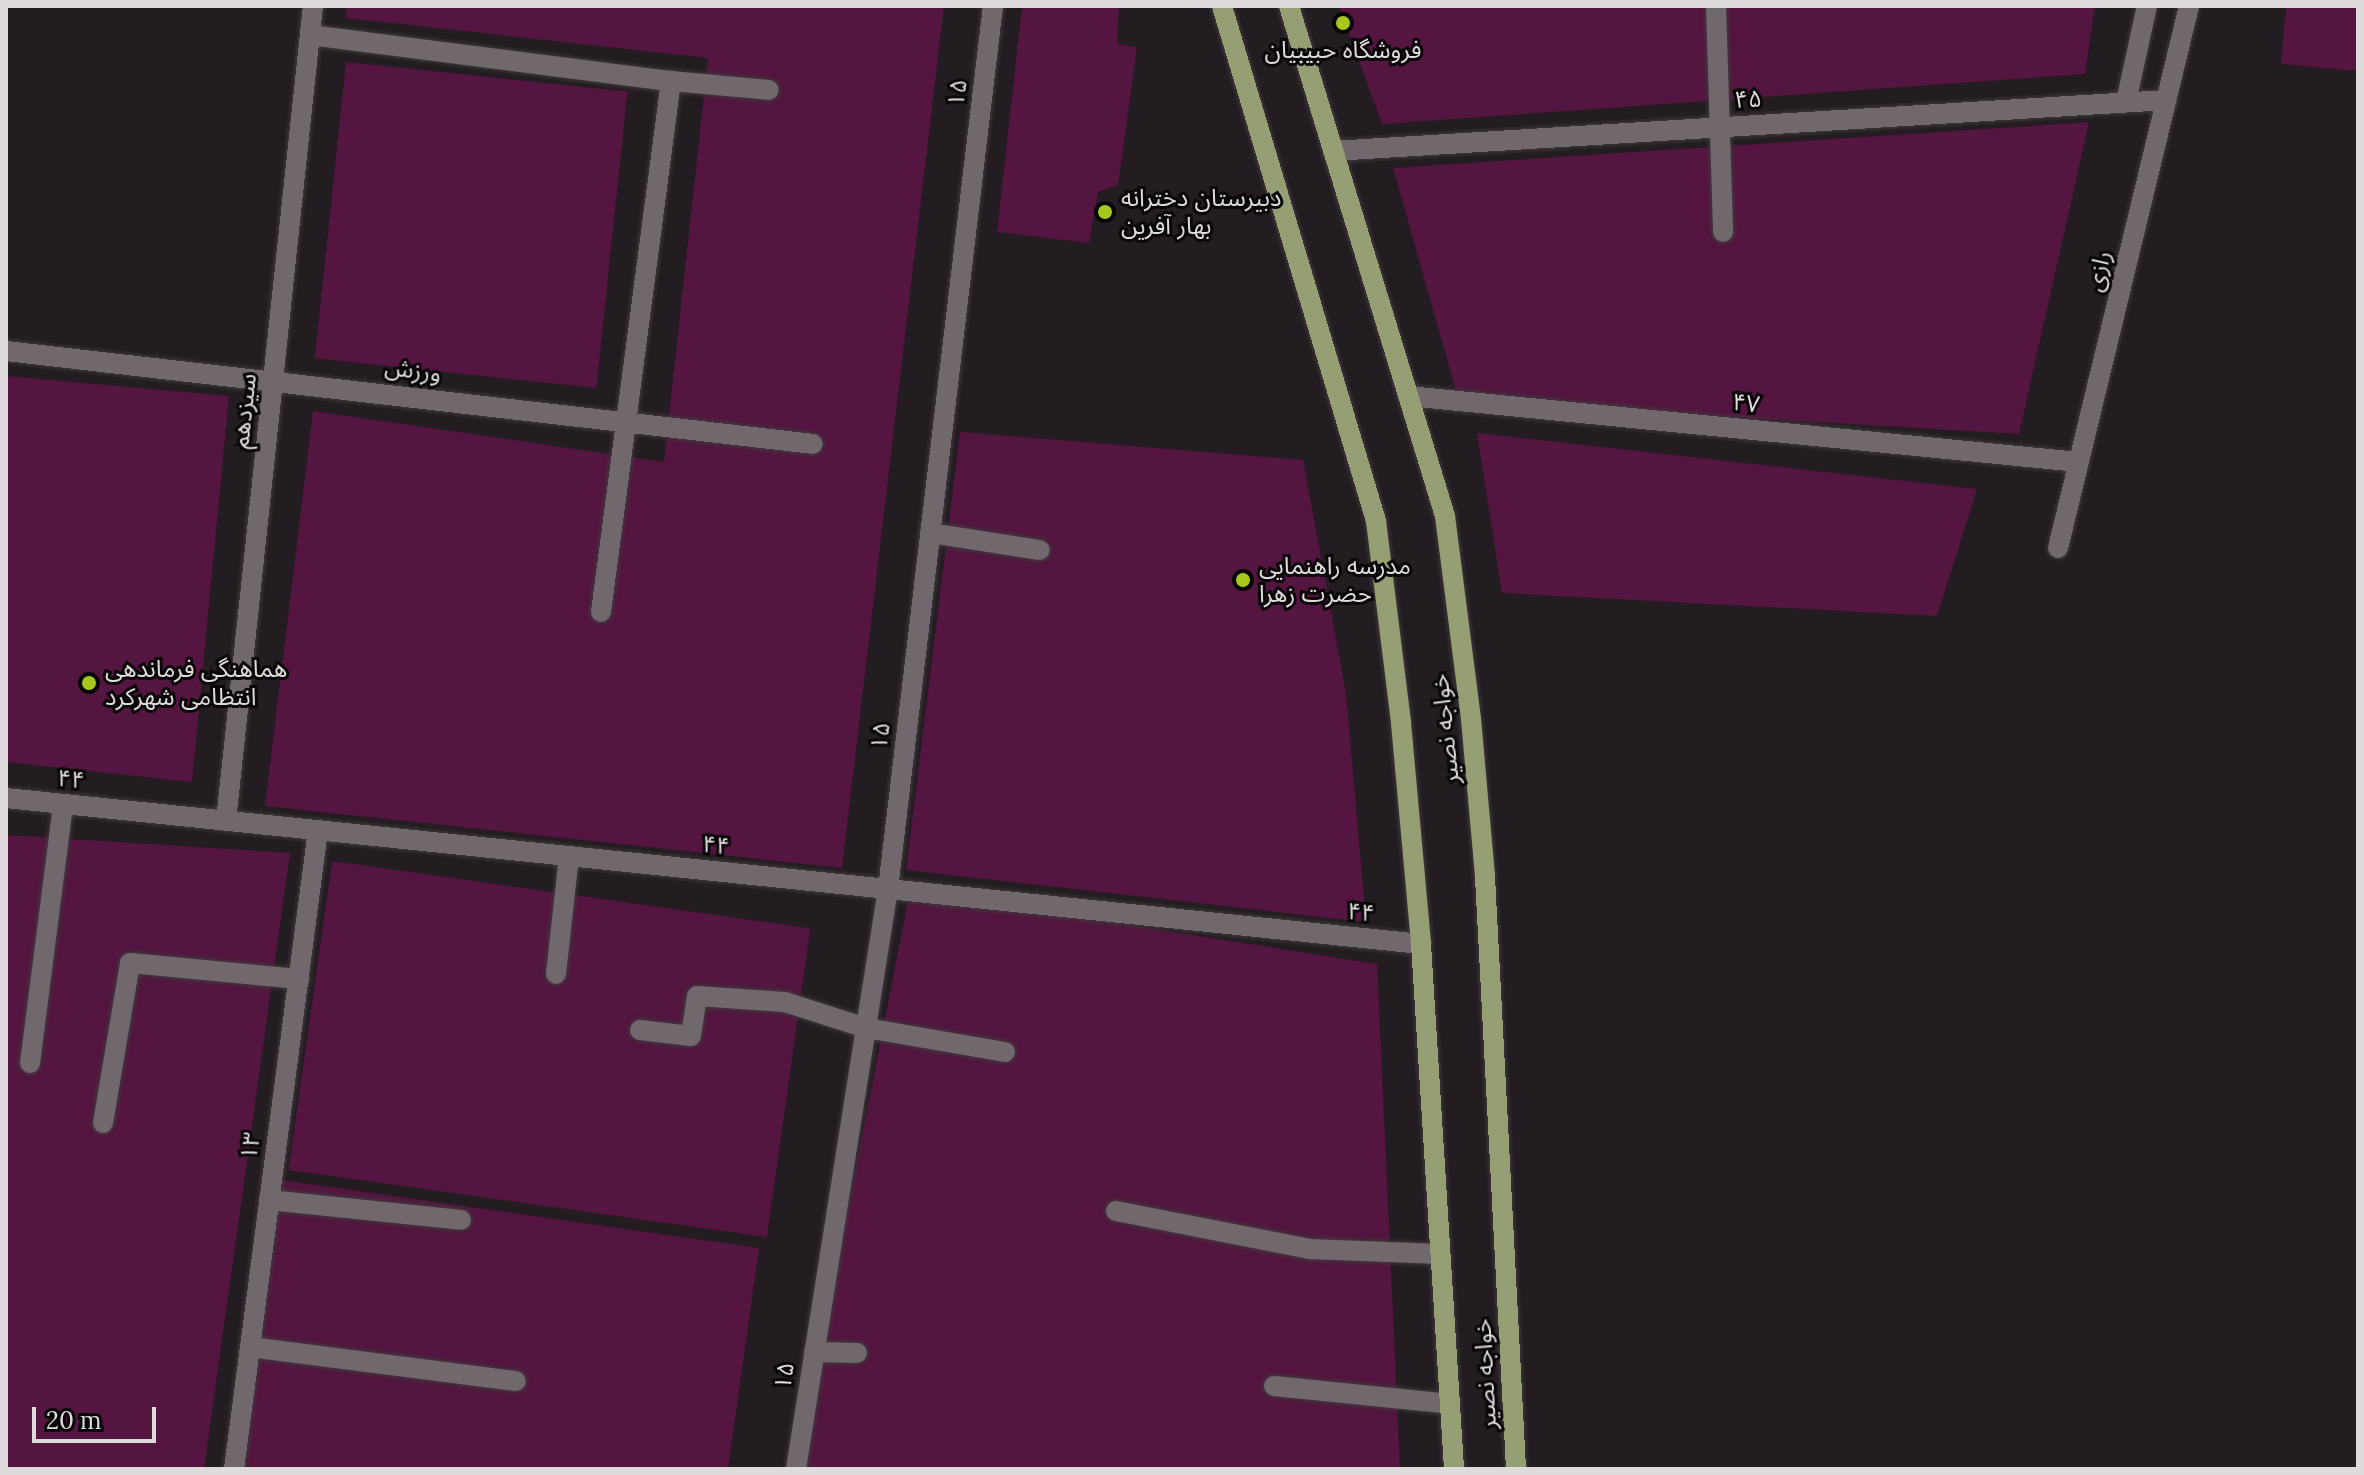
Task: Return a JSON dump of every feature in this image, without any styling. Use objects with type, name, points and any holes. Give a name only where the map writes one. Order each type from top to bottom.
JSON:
[{"type":"main road","name":"خواجه نصیر","points":[[1222,6],[1376,521],[1401,723],[1421,944],[1454,1469]]},
{"type":"main road","name":"خواجه نصیر","points":[[1289,6],[1445,516],[1473,735],[1485,877],[1516,1469]]},
{"type":"street","name":"سیزدهم","points":[[226,821],[313,6]]},
{"type":"street","name":"۱۵","points":[[796,1469],[888,889],[993,6]]},
{"type":"street","points":[[1716,6],[1723,232]]},
{"type":"street","points":[[2126,102],[2147,6]]},
{"type":"street","name":"رازی","points":[[2058,548],[2189,6]]},
{"type":"street","points":[[310,35],[671,81],[769,90]]},
{"type":"street","points":[[601,612],[671,81]]},
{"type":"street","name":"۴۵","points":[[1333,151],[2166,100]]},
{"type":"street","name":"ورزش","points":[[6,351],[813,444]]},
{"type":"street","name":"۴۷","points":[[1408,396],[2079,462]]},
{"type":"street","points":[[930,533],[1040,550]]},
{"type":"street","name":"۴۴","points":[[6,798],[1421,944]]},
{"type":"street","points":[[30,1063],[63,804]]},
{"type":"street","name":"۱۳","points":[[234,1469],[318,830]]},
{"type":"street","points":[[556,974],[569,857]]},
{"type":"street","points":[[103,1123],[130,963],[299,979]]},
{"type":"street","points":[[640,1030],[691,1036],[697,996],[785,1002],[866,1028],[1005,1052]]},
{"type":"street","points":[[269,1200],[461,1220]]},
{"type":"street","points":[[1116,1211],[1309,1249],[1440,1254]]},
{"type":"street","points":[[250,1347],[516,1381]]},
{"type":"street","points":[[814,1352],[857,1353]]},
{"type":"street","points":[[1274,1386],[1450,1404]]},
{"type":"building","points":[[347,6],[944,6],[842,868],[265,806],[313,411],[664,462],[708,58],[346,18]]},
{"type":"building","points":[[1022,6],[1119,6],[1117,44],[1137,47],[1118,185],[1098,192],[1089,243],[997,232]]},
{"type":"building","points":[[1339,6],[2095,6],[2085,74],[1382,124]]},
{"type":"building","points":[[2286,6],[2358,6],[2358,71],[2281,64]]},
{"type":"building","points":[[346,62],[627,92],[596,388],[315,358]]},
{"type":"building","points":[[2089,122],[2019,434],[1459,401],[1393,168]]},
{"type":"building","points":[[6,376],[229,396],[192,782],[6,762]]},
{"type":"building","points":[[960,432],[1303,460],[1346,693],[1366,922],[906,870]]},
{"type":"building","points":[[1477,433],[1977,489],[1937,616],[1502,593]]},
{"type":"building","points":[[6,835],[290,853],[204,1469],[6,1469]]},
{"type":"building","points":[[332,861],[810,928],[767,1237],[289,1170]]},
{"type":"building","points":[[910,891],[1377,964],[1400,1469],[797,1469]]},
{"type":"building","points":[[281,1180],[759,1248],[728,1469],[241,1469]]},
{"type":"place","name":"فروشگاه حبیبیان","points":[[1343,23]]},
{"type":"place","name":"دبیرستان دخترانه بهار آفرین","points":[[1105,212]]},
{"type":"place","name":"مدرسه راهنمایی حضرت زهرا","points":[[1243,580]]},
{"type":"place","name":"هماهنگی فرماندهی انتظامی شهرکرد","points":[[89,683]]}]
